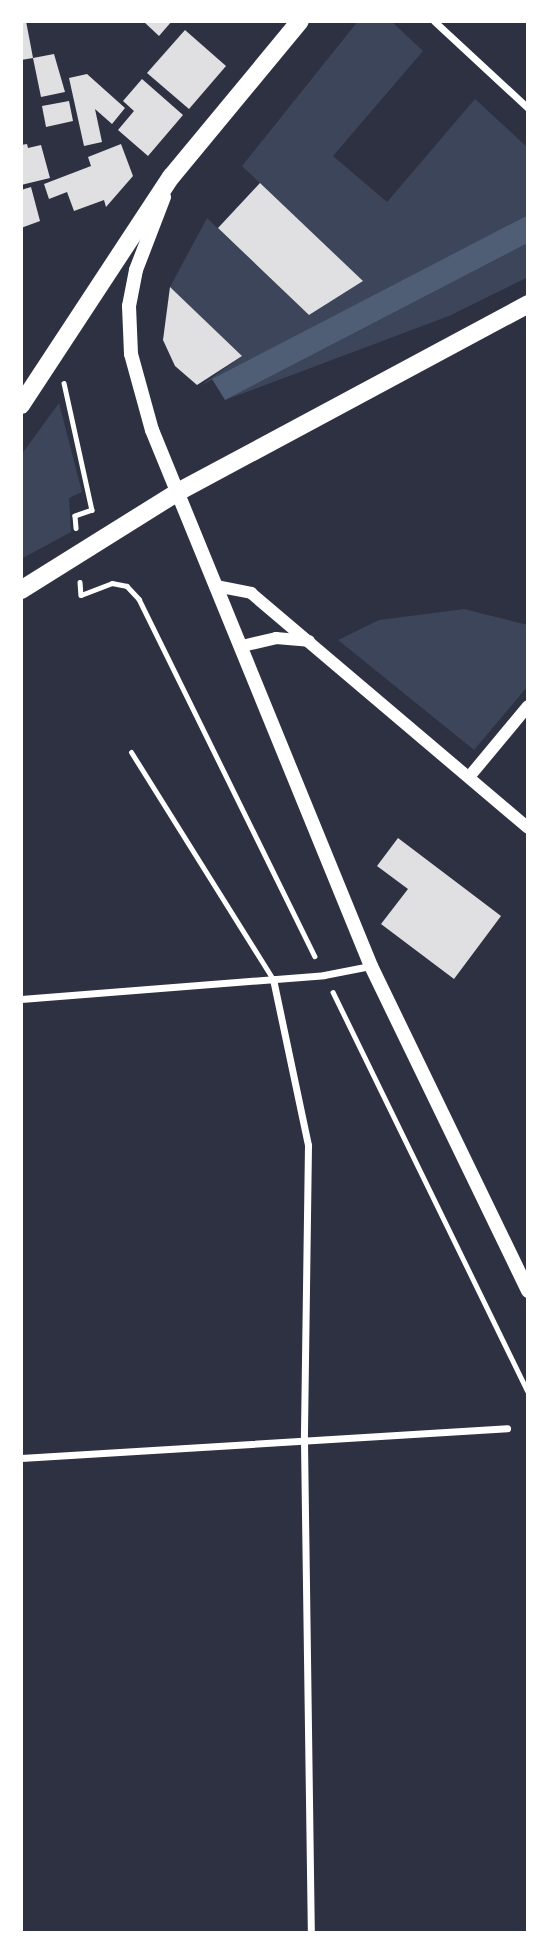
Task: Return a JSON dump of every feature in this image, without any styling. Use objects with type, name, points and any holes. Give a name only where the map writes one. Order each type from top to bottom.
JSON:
[{"type":"main road","points":[[23,398],[58,352],[171,177],[300,21]]},
{"type":"main road","points":[[171,177],[136,270],[129,306],[131,354],[140,393],[176,493],[242,646],[371,966],[528,1291]]},
{"type":"main road","points":[[21,590],[176,493],[528,304]]},
{"type":"street","points":[[434,21],[528,108]]},
{"type":"street","points":[[216,586],[251,593],[528,828]]},
{"type":"street","points":[[242,646],[292,637],[312,642]]},
{"type":"street","points":[[469,777],[528,706]]},
{"type":"street","points":[[21,999],[273,979],[371,966]]},
{"type":"street","points":[[273,979],[309,1145],[304,1442],[311,1933]]},
{"type":"street","points":[[21,1458],[507,1428]]},
{"type":"lane","points":[[131,752],[273,979]]},
{"type":"path","points":[[58,352],[92,510],[75,516],[81,595],[112,583],[127,586],[139,599]]},
{"type":"shaded area","points":[[358,21],[391,21],[423,51],[333,156],[387,202],[475,99],[528,148],[528,215],[200,386],[242,356],[170,287],[207,218],[309,315],[363,281],[242,166]]},
{"type":"shaded area","points":[[528,215],[528,243],[225,400],[212,379]]},
{"type":"shaded area","points":[[528,243],[528,277],[449,316],[225,400]]},
{"type":"shaded area","points":[[59,403],[82,492],[69,498],[71,532],[21,559],[21,455]]},
{"type":"shaded area","points":[[464,609],[528,625],[528,686],[474,750],[338,640],[379,620]]},
{"type":"building","points":[[21,21],[26,21],[33,58],[21,60]]},
{"type":"building","points":[[143,21],[172,21],[159,36]]},
{"type":"building","points":[[185,30],[226,66],[189,109],[147,73]]},
{"type":"building","points":[[54,54],[65,92],[41,97],[33,58]]},
{"type":"building","points":[[87,74],[125,108],[112,124],[95,109],[102,142],[84,146],[69,78]]},
{"type":"building","points":[[142,79],[183,115],[148,156],[118,130],[134,111],[123,101]]},
{"type":"building","points":[[69,101],[73,121],[46,127],[42,106]]},
{"type":"building","points":[[27,144],[28,148],[41,145],[50,178],[21,185],[21,145]]},
{"type":"building","points":[[121,144],[133,176],[106,207],[104,200],[74,211],[67,192],[49,199],[44,184],[91,166],[88,157]]},
{"type":"building","points":[[260,183],[363,281],[309,315],[218,228]]},
{"type":"building","points":[[31,187],[40,221],[21,228],[21,190]]},
{"type":"building","points":[[170,287],[242,356],[197,385],[175,366],[163,340]]},
{"type":"building","points":[[398,838],[501,916],[454,979],[381,924],[408,889],[377,866]]}]
